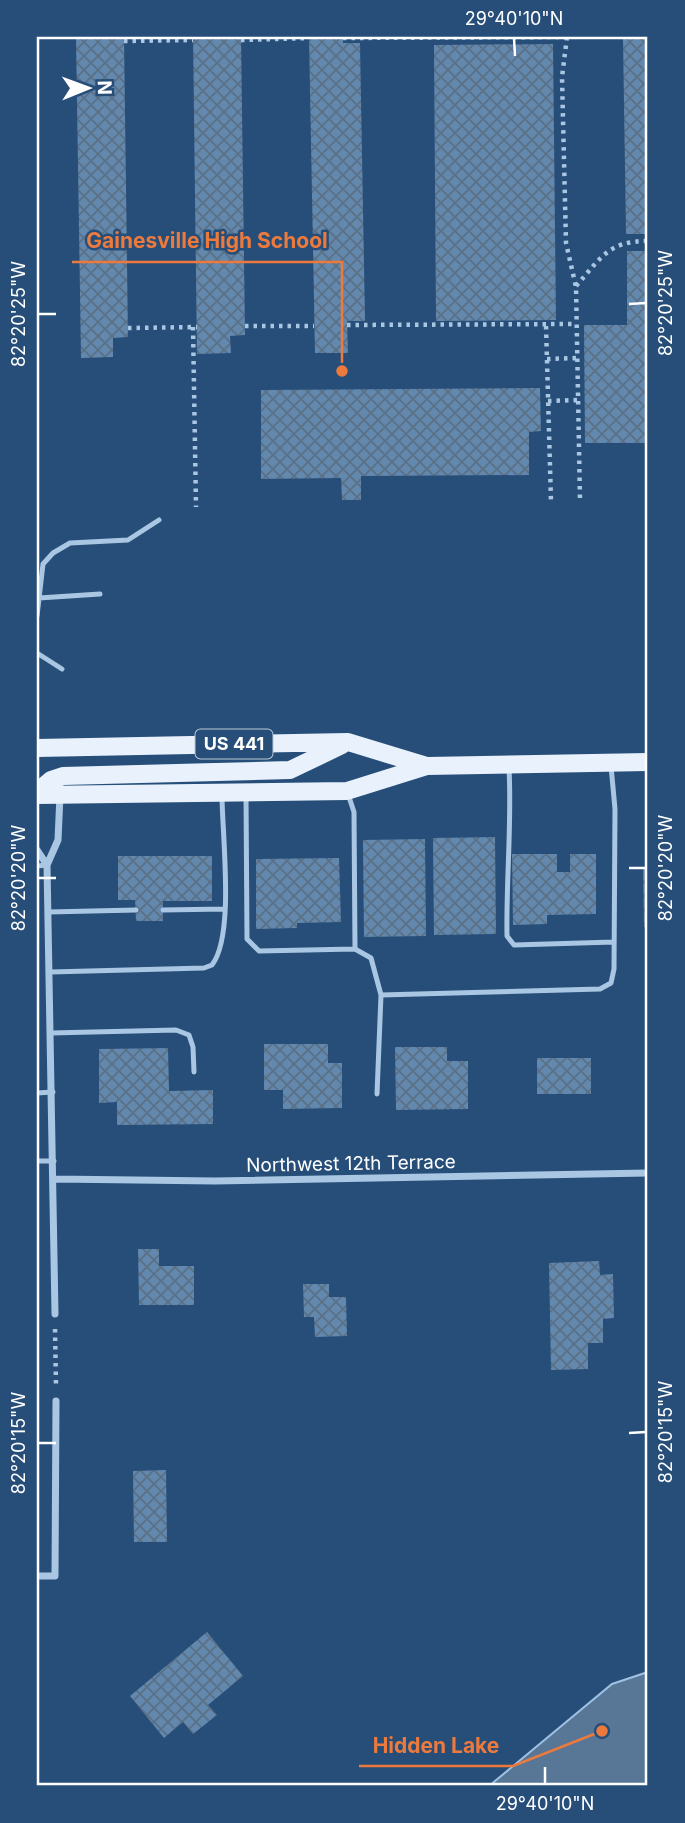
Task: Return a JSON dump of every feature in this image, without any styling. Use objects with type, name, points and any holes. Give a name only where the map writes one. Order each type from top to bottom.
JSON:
[{"type":"main road","name":"US 441","points":[[37,748],[348,742],[427,766]]},
{"type":"main road","points":[[37,793],[51,780],[63,776],[289,769],[348,742]]},
{"type":"main road","name":"US 441","points":[[37,793],[60,795],[347,791],[427,766],[648,762]]},
{"type":"street","points":[[55,1314],[55,1179],[47,865],[58,840],[60,795]]},
{"type":"street","points":[[37,850],[47,865]]},
{"type":"street","name":"Northwest 12th Terrace","points":[[55,1179],[215,1181],[648,1173]]},
{"type":"street","points":[[37,1576],[55,1576],[56,1401]]},
{"type":"lane","points":[[37,615],[43,565],[52,553],[70,543],[128,540],[159,520]]},
{"type":"lane","points":[[39,598],[100,594]]},
{"type":"lane","points":[[37,653],[62,669]]},
{"type":"lane","points":[[381,995],[600,989],[611,983],[615,809],[611,763]]},
{"type":"lane","points":[[509,765],[511,811],[506,856],[507,936],[514,945],[614,942]]},
{"type":"lane","points":[[347,791],[354,812],[355,949]]},
{"type":"lane","points":[[247,792],[247,939],[259,951],[355,949],[372,958],[381,995],[377,1094]]},
{"type":"lane","points":[[50,972],[204,968],[212,965],[224,942],[222,793]]},
{"type":"lane","points":[[37,866],[47,865]]},
{"type":"lane","points":[[163,910],[225,909]]},
{"type":"lane","points":[[48,912],[136,911]]},
{"type":"lane","points":[[51,1033],[176,1030],[189,1035],[193,1047],[194,1072]]},
{"type":"lane","points":[[37,1093],[53,1092]]},
{"type":"lane","points":[[37,1161],[54,1161]]},
{"type":"path","points":[[131,41],[141,37]]},
{"type":"path","points":[[343,38],[567,37],[562,76],[566,243],[576,287],[580,501]]},
{"type":"path","points":[[241,40],[309,38]]},
{"type":"path","points":[[124,41],[193,40]]},
{"type":"path","points":[[576,287],[611,246],[630,241],[648,241]]},
{"type":"path","points":[[347,325],[576,324]]},
{"type":"path","points":[[245,326],[314,326]]},
{"type":"path","points":[[546,326],[551,501]]},
{"type":"path","points":[[128,328],[195,327],[197,507]]},
{"type":"path","points":[[547,359],[577,358]]},
{"type":"path","points":[[548,401],[578,400]]},
{"type":"path","points":[[55,1314],[56,1401]]},
{"type":"water","points":[[648,1672],[648,1786],[489,1786],[612,1684]]},
{"type":"building","points":[[76,37],[124,37],[128,337],[113,338],[113,357],[81,358]]},
{"type":"building","points":[[193,37],[241,37],[245,335],[230,336],[231,353],[197,354]]},
{"type":"building","points":[[309,37],[343,37],[343,43],[360,43],[365,321],[347,321],[348,353],[315,353]]},
{"type":"building","points":[[613,37],[648,37],[648,234],[626,234],[623,39]]},
{"type":"building","points":[[553,44],[556,320],[436,321],[434,45]]},
{"type":"building","points":[[627,251],[648,251],[648,443],[585,443],[584,325],[627,325]]},
{"type":"building","points":[[540,388],[541,431],[529,432],[529,475],[361,476],[361,500],[342,500],[341,478],[261,479],[261,390]]},
{"type":"building","points":[[495,837],[496,934],[434,935],[433,838]]},
{"type":"building","points":[[425,839],[426,936],[364,937],[363,840]]},
{"type":"building","points":[[512,854],[557,854],[557,872],[570,872],[570,854],[596,854],[596,914],[547,915],[547,924],[513,925]]},
{"type":"building","points":[[118,856],[212,856],[212,901],[163,901],[163,921],[136,921],[135,900],[118,900]]},
{"type":"building","points":[[339,858],[341,922],[297,923],[297,928],[256,929],[256,859]]},
{"type":"building","points":[[643,867],[648,867],[648,927],[644,927]]},
{"type":"building","points":[[264,1044],[328,1044],[328,1063],[342,1063],[342,1108],[283,1109],[283,1090],[264,1090]]},
{"type":"building","points":[[395,1047],[447,1047],[447,1061],[468,1061],[468,1109],[396,1110]]},
{"type":"building","points":[[168,1048],[169,1091],[213,1090],[213,1124],[117,1125],[117,1102],[99,1103],[99,1049]]},
{"type":"building","points":[[537,1058],[591,1058],[591,1094],[537,1094]]},
{"type":"building","points":[[138,1249],[159,1249],[159,1266],[194,1266],[194,1305],[139,1305]]},
{"type":"building","points":[[599,1261],[600,1275],[613,1274],[614,1318],[603,1319],[603,1343],[588,1343],[588,1369],[551,1370],[549,1263]]},
{"type":"building","points":[[303,1284],[329,1284],[329,1297],[346,1297],[347,1336],[315,1337],[314,1317],[304,1317]]},
{"type":"building","points":[[166,1470],[167,1542],[134,1542],[133,1471]]},
{"type":"building","points":[[207,1632],[243,1676],[208,1705],[217,1715],[193,1734],[183,1722],[164,1738],[130,1696]]},
{"type":"place","name":"Gainesville High School","points":[[342,371]]},
{"type":"place","name":"Hidden Lake","points":[[602,1731]]}]
